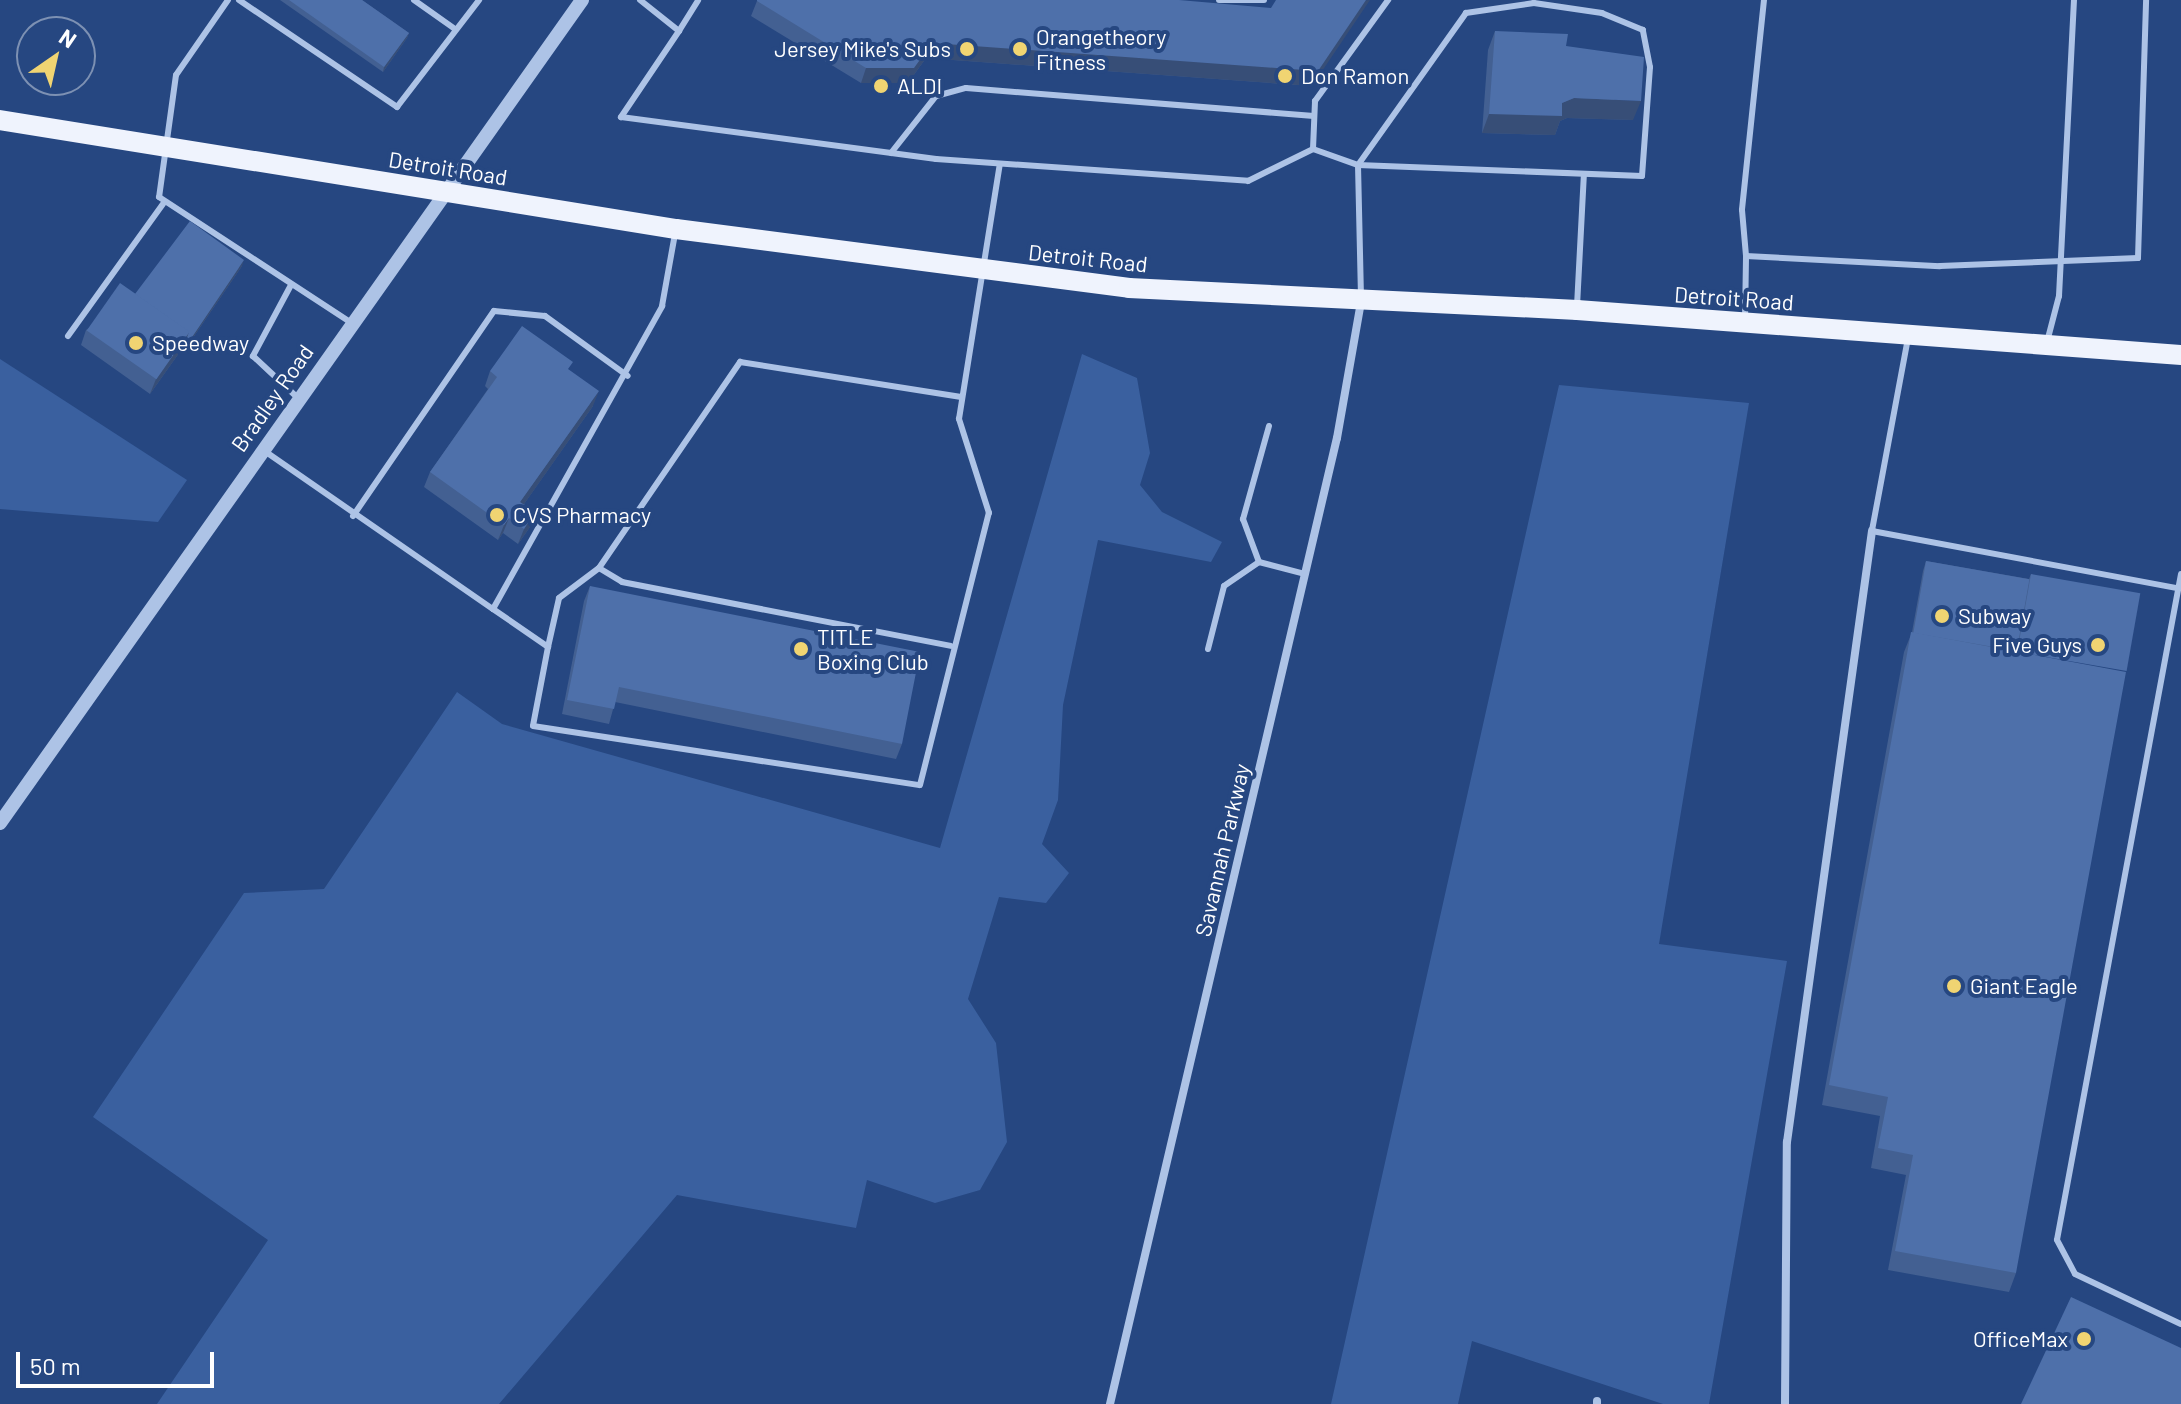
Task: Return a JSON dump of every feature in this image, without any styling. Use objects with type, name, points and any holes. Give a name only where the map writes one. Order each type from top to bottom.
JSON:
[{"type":"main road","name":"Detroit Road","points":[[0,120],[676,229],[985,271],[1361,302],[1577,310],[2181,355]]},
{"type":"street","name":"Bradley Road","points":[[0,823],[582,0]]},
{"type":"street","name":"Savannah Parkway","points":[[1110,1404],[1305,574],[1361,302]]},
{"type":"street","points":[[1785,1404],[1787,1142],[1872,531]]},
{"type":"lane","points":[[68,336],[163,204],[164,146],[176,75],[228,0]]},
{"type":"lane","points":[[239,0],[397,107],[479,0]]},
{"type":"lane","points":[[414,0],[455,29]]},
{"type":"lane","points":[[640,0],[679,31]]},
{"type":"lane","points":[[698,0],[621,117],[891,153],[1000,164],[1248,181],[1313,149],[1358,165],[1642,176],[1650,67],[1643,30],[1602,13],[1534,3],[1466,13],[1358,165],[1361,302]]},
{"type":"lane","points":[[1219,0],[1264,0]]},
{"type":"lane","points":[[1313,149],[1315,101],[1388,0]]},
{"type":"lane","points":[[1745,324],[1746,256],[1742,210],[1764,0]]},
{"type":"lane","points":[[2046,343],[2061,262],[2074,0]]},
{"type":"lane","points":[[1746,256],[1940,266],[2138,258],[2146,0]]},
{"type":"lane","points":[[891,153],[936,96],[966,88],[1314,116]]},
{"type":"lane","points":[[961,397],[740,362],[599,568],[559,598],[533,726],[920,785],[951,646],[989,513],[959,419],[1000,164]]},
{"type":"lane","points":[[1577,310],[1584,174]]},
{"type":"lane","points":[[163,204],[353,324]]},
{"type":"lane","points":[[493,609],[628,376],[662,306],[676,229]]},
{"type":"lane","points":[[291,285],[253,356],[299,399]]},
{"type":"lane","points":[[353,516],[494,311],[545,316],[628,376]]},
{"type":"lane","points":[[1909,334],[1872,531],[2176,588]]},
{"type":"lane","points":[[1259,562],[1243,519],[1269,426]]},
{"type":"lane","points":[[263,450],[353,516],[548,647]]},
{"type":"lane","points":[[1208,649],[1224,586],[1259,562],[1305,574]]},
{"type":"lane","points":[[599,568],[622,582],[951,646]]},
{"type":"lane","points":[[2181,574],[2057,1240],[2075,1274],[2181,1324]]},
{"type":"shaded area","points":[[1082,354],[1137,378],[1150,453],[1140,485],[1162,512],[1222,542],[1211,562],[1098,540],[1063,705],[1058,800],[1042,844],[1069,873],[1046,903],[999,897],[968,999],[996,1043],[1007,1142],[980,1190],[935,1203],[867,1180],[856,1228],[677,1195],[499,1404],[157,1404],[268,1240],[93,1117],[244,893],[324,889],[457,692],[502,724],[940,848]]},
{"type":"shaded area","points":[[0,359],[187,480],[158,522],[0,509]]},
{"type":"shaded area","points":[[1559,385],[1749,403],[1659,944],[1787,961],[1709,1404],[1663,1404],[1472,1341],[1458,1404],[1331,1404]]},
{"type":"building","points":[[289,0],[362,0],[409,33],[384,67]]},
{"type":"building","points":[[757,0],[1179,0],[1271,8],[1276,0],[1366,0],[1318,71],[932,43],[914,68],[866,68]]},
{"type":"building","points":[[1495,31],[1568,34],[1566,46],[1644,57],[1641,101],[1574,98],[1562,103],[1562,116],[1489,114]]},
{"type":"building","points":[[190,221],[244,260],[188,343],[189,332],[135,294]]},
{"type":"building","points":[[120,283],[190,332],[156,379],[87,331]]},
{"type":"building","name":"CVS Pharmacy","points":[[522,326],[573,362],[568,369],[599,391],[520,502],[535,512],[524,529],[509,518],[504,525],[430,472],[497,377],[490,371]]},
{"type":"building","points":[[1926,561],[2029,579],[2017,651],[1913,633]]},
{"type":"building","points":[[2031,574],[2140,593],[2127,671],[2017,652]]},
{"type":"building","points":[[590,586],[920,652],[902,744],[619,687],[614,709],[567,700]]},
{"type":"building","name":"Giant Eagle","points":[[1911,632],[2126,672],[2016,1273],[1895,1251],[1913,1155],[1878,1148],[1888,1097],[1829,1085]]},
{"type":"building","name":"OfficeMax","points":[[2071,1297],[2181,1348],[2181,1404],[2021,1404]]},
{"type":"place","name":"Jersey Mike's Subs","points":[[967,49]]},
{"type":"place","name":"Orangetheory Fitness","points":[[1020,49]]},
{"type":"place","name":"Don Ramon","points":[[1285,76]]},
{"type":"place","name":"ALDI","points":[[881,86]]},
{"type":"place","name":"Speedway","points":[[136,343]]},
{"type":"place","name":"CVS Pharmacy","points":[[497,515]]},
{"type":"place","name":"Subway","points":[[1942,616]]},
{"type":"place","name":"Five Guys","points":[[2098,645]]},
{"type":"place","name":"TITLE Boxing Club","points":[[801,649]]},
{"type":"place","name":"Giant Eagle","points":[[1954,986]]},
{"type":"place","name":"OfficeMax","points":[[2084,1339]]}]
